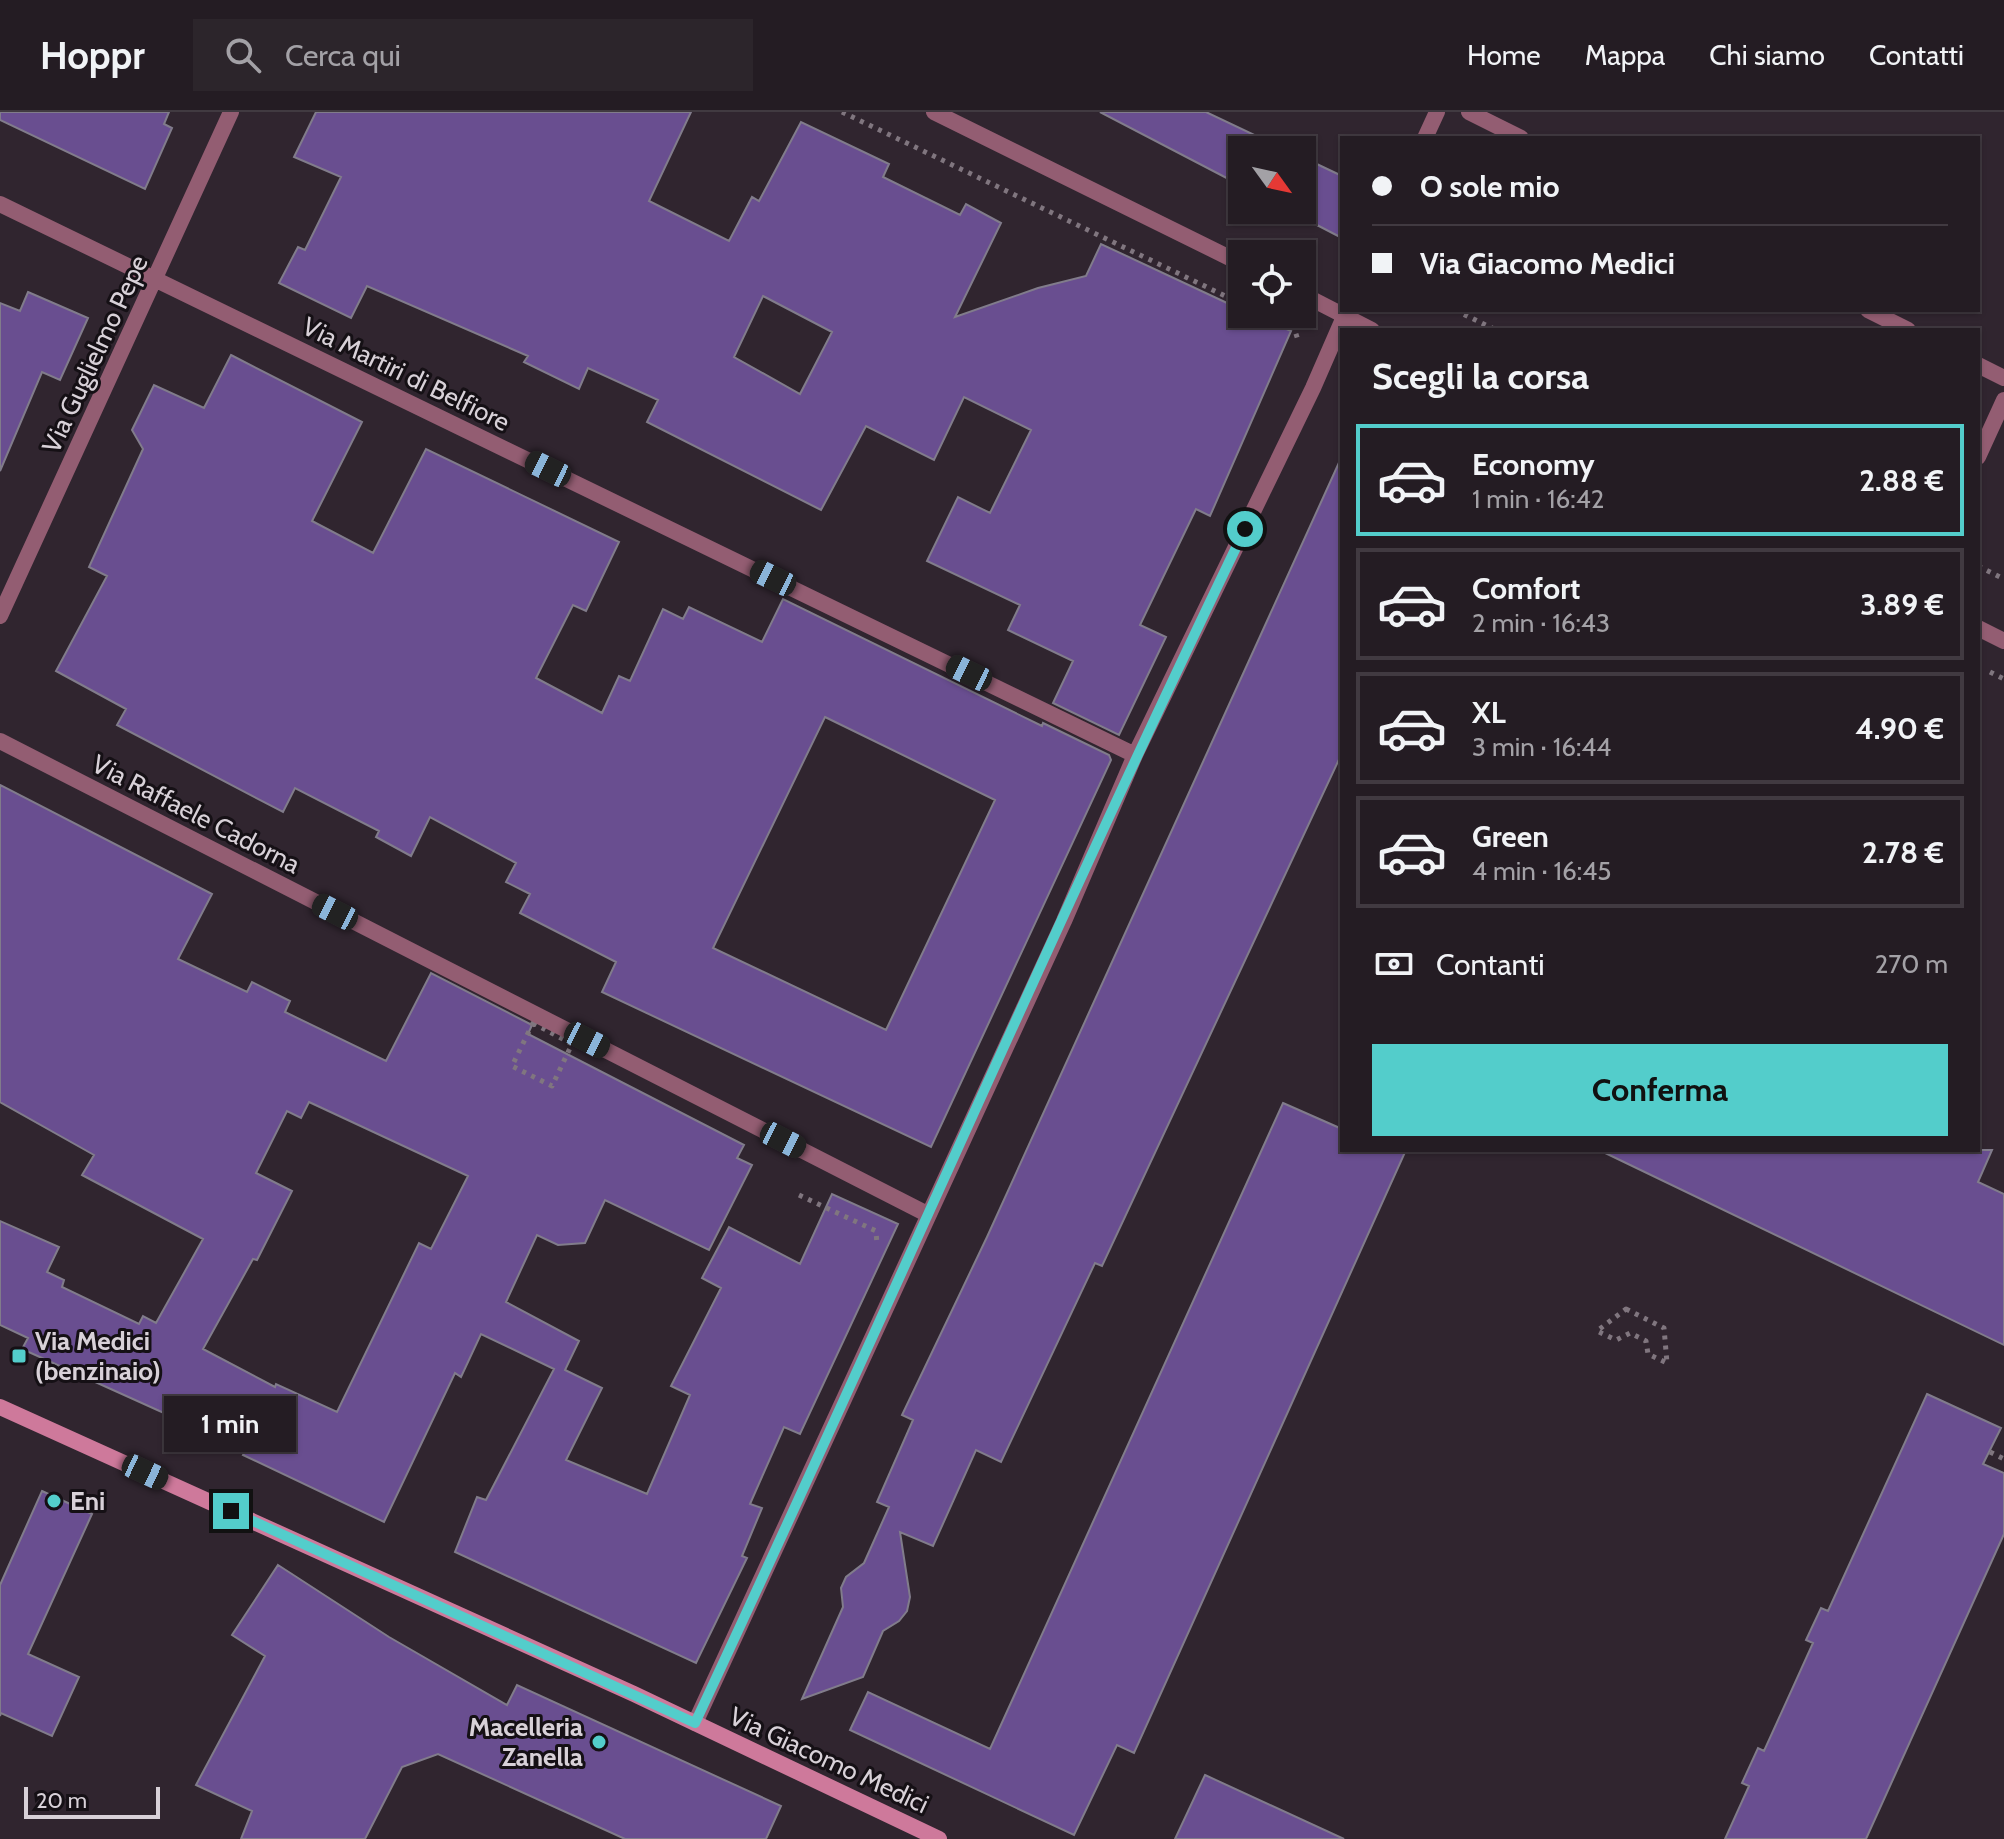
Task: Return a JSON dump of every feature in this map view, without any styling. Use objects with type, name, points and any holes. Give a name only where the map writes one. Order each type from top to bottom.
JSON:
[{"type":"main road","name":"Via Giacomo Medici","points":[[0,1407],[695,1723],[913,1833],[939,1839]]},
{"type":"street","name":"Via Guglielmo Pepe","points":[[0,616],[231,112]]},
{"type":"street","points":[[934,112],[1228,257]]},
{"type":"street","points":[[1426,136],[1437,112]]},
{"type":"street","points":[[1469,112],[1517,136]]},
{"type":"street","name":"Via Martiri di Belfiore","points":[[0,204],[1135,755]]},
{"type":"street","points":[[1316,300],[1340,310]]},
{"type":"street","points":[[695,1723],[1064,921],[1135,755],[1313,388],[1346,312],[1369,328]]},
{"type":"street","points":[[1872,312],[1904,328]]},
{"type":"street","points":[[1980,366],[2004,378]]},
{"type":"street","points":[[1980,453],[2004,400]]},
{"type":"street","points":[[1980,629],[2004,641]]},
{"type":"street","name":"Via Raffaele Cadorna","points":[[0,741],[927,1214]]},
{"type":"path","points":[[842,112],[1228,297]]},
{"type":"path","points":[[1459,312],[1492,328]]},
{"type":"path","points":[[1293,350],[1299,339],[1294,328]]},
{"type":"path","points":[[1980,567],[2004,579]]},
{"type":"path","points":[[799,1195],[876,1231],[878,1242],[872,1256]]},
{"type":"path","points":[[1626,1309],[1664,1328],[1667,1363],[1648,1354],[1646,1341],[1630,1333],[1616,1340],[1597,1331],[1626,1309]]},
{"type":"path","points":[[1990,1452],[2004,1459]]},
{"type":"building","points":[[0,112],[169,112],[164,124],[172,128],[145,189],[0,120]]},
{"type":"building","points":[[316,112],[691,112],[649,201],[729,241],[752,197],[759,201],[801,122],[889,164],[883,177],[960,215],[966,204],[1001,223],[955,317],[1038,288],[1086,276],[1101,244],[1228,303],[1228,328],[1284,328],[1291,331],[1210,516],[1196,509],[1140,625],[1166,637],[1119,735],[1053,703],[1073,661],[1008,630],[1020,605],[927,561],[958,497],[990,513],[1031,430],[964,397],[934,460],[866,426],[821,510],[647,422],[658,400],[588,368],[579,389],[524,362],[528,356],[367,286],[351,318],[279,283],[298,247],[305,250],[341,177],[294,157]],"holes":[[[763,296],[832,332],[800,394],[734,357]]]},
{"type":"building","points":[[1100,112],[1206,112],[1257,136],[1228,136],[1228,179]]},
{"type":"building","points":[[1316,164],[1340,175],[1340,237],[1315,224]]},
{"type":"building","points":[[28,292],[88,318],[60,380],[42,372],[0,471],[0,303],[20,311]]},
{"type":"building","points":[[231,355],[362,422],[312,521],[373,553],[426,449],[619,542],[586,611],[573,605],[536,678],[602,713],[619,676],[630,681],[663,609],[683,619],[689,607],[762,642],[783,599],[1042,726],[1043,723],[1109,755],[1111,760],[931,1147],[602,992],[616,962],[520,913],[530,894],[506,882],[516,863],[430,817],[411,856],[376,837],[379,831],[295,788],[283,812],[117,725],[126,709],[56,671],[107,576],[89,567],[143,449],[132,430],[154,385],[204,408]],"holes":[[[825,717],[995,800],[886,1030],[713,948]]]},
{"type":"building","points":[[1340,460],[1340,757],[1102,1266],[1095,1263],[1001,1462],[976,1450],[933,1546],[900,1532],[910,1597],[907,1611],[899,1621],[883,1631],[863,1677],[802,1699],[843,1607],[841,1588],[846,1577],[864,1563],[889,1507],[877,1502],[913,1420],[902,1415],[987,1237]]},
{"type":"building","points":[[0,785],[212,894],[178,959],[247,992],[252,982],[290,1001],[285,1012],[386,1061],[431,973],[532,1025],[528,1034],[744,1145],[737,1158],[752,1165],[709,1250],[605,1200],[585,1243],[558,1245],[537,1235],[506,1302],[579,1341],[565,1370],[602,1388],[566,1460],[647,1494],[690,1395],[671,1386],[721,1288],[702,1278],[729,1227],[800,1264],[832,1194],[898,1224],[800,1434],[784,1427],[750,1504],[762,1508],[742,1556],[747,1558],[696,1663],[455,1552],[477,1497],[486,1500],[554,1369],[481,1334],[461,1377],[455,1373],[384,1522],[243,1455],[246,1450],[22,1349],[28,1338],[0,1325],[0,1221],[59,1247],[47,1272],[64,1280],[62,1287],[139,1324],[143,1316],[156,1323],[203,1239],[82,1175],[94,1155],[0,1102]],"holes":[[[309,1102],[468,1176],[431,1249],[419,1243],[337,1412],[276,1384],[275,1387],[203,1349],[253,1259],[257,1260],[292,1191],[256,1173],[287,1111],[301,1118]]]},
{"type":"building","points":[[1283,1103],[1340,1128],[1340,1152],[1405,1152],[1134,1753],[1117,1745],[1074,1835],[850,1730],[868,1692],[990,1749]]},
{"type":"building","points":[[1992,1150],[1978,1182],[2004,1194],[2004,1345],[1603,1152]]},
{"type":"building","points":[[1927,1394],[2001,1428],[1983,1464],[2004,1473],[2004,1534],[1866,1839],[1725,1839],[1749,1786],[1742,1783],[1758,1748],[1764,1751],[1813,1643],[1806,1640],[1821,1608],[1828,1611]]},
{"type":"building","points":[[42,1491],[92,1514],[28,1654],[79,1677],[52,1736],[1,1713],[0,1716],[0,1585]]},
{"type":"building","points":[[278,1565],[389,1637],[507,1705],[517,1685],[781,1806],[766,1839],[625,1839],[438,1754],[402,1767],[365,1839],[241,1839],[252,1811],[196,1785],[265,1656],[232,1635]]},
{"type":"building","points":[[1205,1775],[1344,1839],[1175,1839]]},
{"type":"place","name":"Via Medici (benzinaio)","points":[[19,1356]]},
{"type":"place","name":"Eni","points":[[54,1501]]},
{"type":"place","name":"Macelleria Zanella","points":[[599,1742]]},
{"type":"route","points":[[231,1511],[695,1723],[1064,921],[1135,755],[1245,529]]}]
